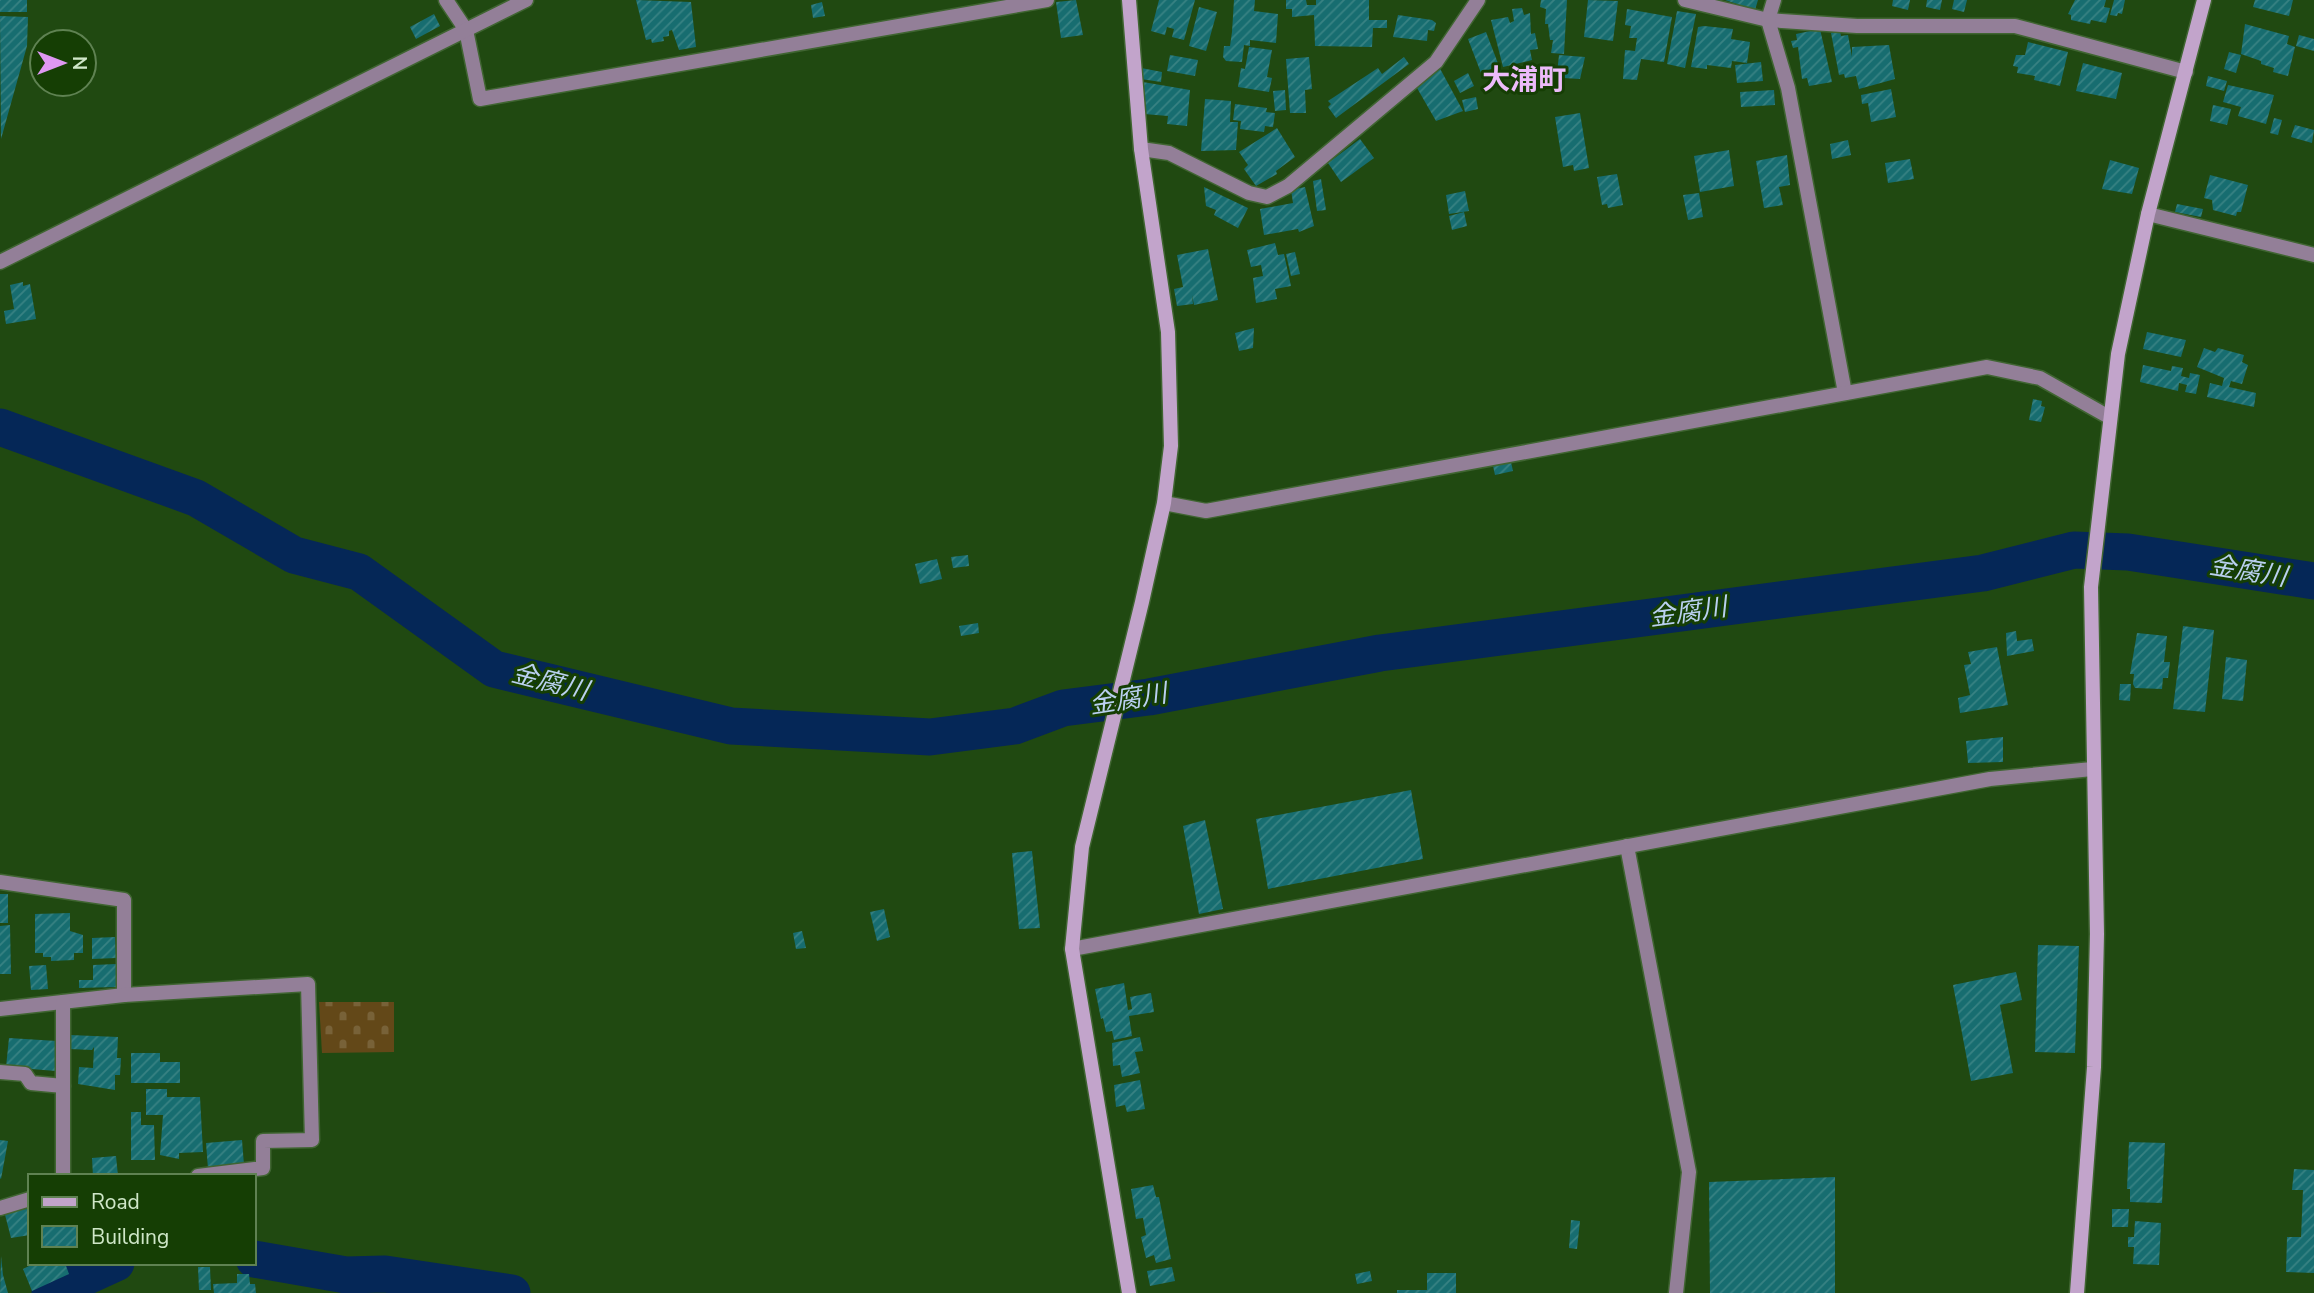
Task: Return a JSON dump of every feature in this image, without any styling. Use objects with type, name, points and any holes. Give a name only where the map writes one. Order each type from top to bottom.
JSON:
[{"type":"street","points":[[446,0],[466,30],[480,99],[1047,0]]},
{"type":"street","points":[[0,262],[526,0]]},
{"type":"street","points":[[1129,0],[1141,149],[1168,331],[1171,446],[1164,503],[1082,847],[1072,949],[1129,1293]]},
{"type":"street","points":[[1141,149],[1169,153],[1249,193],[1267,197],[1288,187],[1436,62],[1478,0]]},
{"type":"street","points":[[1685,0],[1768,20],[1857,26],[2015,26],[2186,72]]},
{"type":"street","points":[[1774,0],[1768,20],[1788,89],[1845,393]]},
{"type":"street","points":[[2077,1293],[2094,1067],[2097,934],[2092,769],[2091,587],[2103,463],[2118,354],[2148,214],[2204,0]]},
{"type":"street","points":[[2148,214],[2314,256]]},
{"type":"street","points":[[1164,503],[1206,511],[1987,367],[2040,378],[2109,417]]},
{"type":"street","points":[[1072,949],[1990,779],[2092,769]]},
{"type":"street","points":[[1627,846],[1689,1172],[1676,1293]]},
{"type":"street","points":[[0,882],[124,900],[124,995]]},
{"type":"street","points":[[0,1009],[124,995],[308,985],[312,1140],[263,1141],[263,1168],[214,1174]]},
{"type":"street","points":[[63,1002],[63,1174]]},
{"type":"street","points":[[0,1072],[25,1074],[31,1083],[63,1086]]},
{"type":"street","points":[[0,1208],[28,1200]]},
{"type":"green space","points":[[319,1002],[394,1002],[394,1052],[322,1053]]},
{"type":"building","points":[[0,0],[27,0],[27,12],[0,12]]},
{"type":"building","points":[[636,0],[691,2],[696,47],[679,50],[672,30],[669,31],[669,36],[663,37],[664,41],[652,43],[651,39],[646,40]]},
{"type":"building","points":[[1076,0],[1083,35],[1061,38],[1056,2]]},
{"type":"building","points":[[1159,0],[1195,0],[1184,40],[1172,37],[1174,29],[1167,27],[1165,35],[1151,31]]},
{"type":"building","points":[[1234,0],[1255,0],[1254,11],[1278,14],[1276,43],[1250,40],[1250,46],[1244,45],[1242,62],[1226,61],[1223,57],[1224,46],[1230,46]]},
{"type":"building","points":[[1286,0],[1306,0],[1307,5],[1316,5],[1316,0],[1369,0],[1369,20],[1387,20],[1387,28],[1373,28],[1372,47],[1315,46],[1314,15],[1292,17],[1292,9],[1286,9]]},
{"type":"building","points":[[1541,0],[1567,0],[1564,54],[1551,53],[1553,40],[1550,40],[1548,24],[1545,24],[1546,9],[1540,7]]},
{"type":"building","points":[[1588,0],[1618,1],[1613,41],[1584,37]]},
{"type":"building","points":[[1725,0],[1758,0],[1755,10]]},
{"type":"building","points":[[1893,0],[1910,0],[1908,10],[1892,6]]},
{"type":"building","points":[[1927,0],[1942,0],[1940,10],[1926,7]]},
{"type":"building","points":[[1954,0],[1967,0],[1964,12],[1952,9]]},
{"type":"building","points":[[2075,0],[2106,0],[2104,7],[2110,8],[2106,23],[2091,20],[2090,24],[2071,20],[2071,15],[2068,14]]},
{"type":"building","points":[[2114,0],[2125,0],[2122,14],[2118,13],[2117,16],[2110,15]]},
{"type":"building","points":[[2255,0],[2293,0],[2289,16],[2253,7]]},
{"type":"building","points":[[822,2],[825,16],[813,18],[811,5]]},
{"type":"building","points":[[1199,7],[1217,12],[1206,51],[1189,46]]},
{"type":"building","points":[[1522,8],[1524,15],[1530,13],[1531,34],[1535,33],[1538,49],[1530,50],[1532,60],[1503,67],[1491,20],[1508,17],[1510,23],[1514,21],[1512,9]]},
{"type":"building","points":[[1627,9],[1672,17],[1664,62],[1641,59],[1637,80],[1623,79],[1625,50],[1635,51],[1637,38],[1629,38],[1631,26],[1625,25]]},
{"type":"building","points":[[1677,11],[1696,14],[1685,68],[1667,64]]},
{"type":"building","points":[[434,14],[440,26],[416,39],[410,27]]},
{"type":"building","points":[[1398,15],[1432,20],[1436,23],[1434,31],[1428,30],[1427,41],[1393,37]]},
{"type":"building","points":[[0,16],[28,17],[27,46],[1,139]]},
{"type":"building","points":[[2245,24],[2289,36],[2287,44],[2295,47],[2288,76],[2273,72],[2274,68],[2241,54]]},
{"type":"building","points":[[1698,27],[1733,29],[1731,39],[1750,42],[1747,63],[1732,61],[1731,68],[1707,65],[1707,69],[1691,67]]},
{"type":"building","points":[[1820,29],[1832,82],[1809,86],[1807,78],[1802,79],[1798,47],[1793,48],[1791,41],[1797,40],[1796,34]]},
{"type":"building","points":[[1840,31],[1841,36],[1848,35],[1852,57],[1852,47],[1889,45],[1895,79],[1859,89],[1856,76],[1845,78],[1844,74],[1839,75],[1831,33]]},
{"type":"building","points":[[1486,32],[1499,66],[1481,73],[1468,39]]},
{"type":"building","points":[[2299,35],[2314,39],[2314,51],[2296,46]]},
{"type":"building","points":[[2028,42],[2068,52],[2060,86],[2034,80],[2035,76],[2017,73],[2018,67],[2013,66],[2016,55],[2025,55]]},
{"type":"building","points":[[1249,47],[1272,50],[1267,77],[1272,78],[1269,92],[1238,87],[1241,68],[1245,69]]},
{"type":"building","points":[[2229,52],[2241,55],[2236,73],[2224,69]]},
{"type":"building","points":[[1170,55],[1198,60],[1195,76],[1167,71]]},
{"type":"building","points":[[1559,55],[1585,57],[1580,79],[1563,78],[1563,73],[1557,73]]},
{"type":"building","points":[[1309,57],[1312,89],[1305,90],[1306,113],[1290,113],[1286,59]]},
{"type":"building","points":[[1404,57],[1409,64],[1336,118],[1328,107],[1331,104],[1328,101],[1378,68],[1382,74]]},
{"type":"building","points":[[1761,62],[1763,81],[1737,83],[1735,65]]},
{"type":"building","points":[[1437,63],[1463,111],[1436,121],[1417,88]]},
{"type":"building","points":[[2083,63],[2122,73],[2116,99],[2076,91]]},
{"type":"building","points":[[1136,67],[1162,72],[1161,82],[1134,78]]},
{"type":"building","points":[[1468,73],[1474,86],[1460,93],[1454,81]]},
{"type":"building","points":[[2208,76],[2227,81],[2224,91],[2206,86]]},
{"type":"building","points":[[1137,81],[1190,90],[1187,126],[1167,124],[1168,116],[1144,114]]},
{"type":"building","points":[[2228,85],[2274,95],[2266,124],[2238,116],[2241,107],[2223,102]]},
{"type":"building","points":[[1891,89],[1896,117],[1871,122],[1868,103],[1862,104],[1861,95]]},
{"type":"building","points":[[1285,90],[1286,110],[1275,111],[1273,91]]},
{"type":"building","points":[[1774,90],[1775,105],[1741,107],[1740,92]]},
{"type":"building","points":[[1476,97],[1478,109],[1465,112],[1462,100]]},
{"type":"building","points":[[1205,99],[1231,101],[1230,122],[1238,122],[1236,150],[1201,151]]},
{"type":"building","points":[[1235,104],[1267,108],[1266,112],[1275,113],[1273,127],[1265,126],[1264,132],[1240,129],[1241,121],[1233,120]]},
{"type":"building","points":[[2213,105],[2231,109],[2227,125],[2210,121]]},
{"type":"building","points":[[1580,113],[1589,168],[1574,171],[1573,165],[1563,167],[1555,117]]},
{"type":"building","points":[[2274,118],[2282,120],[2278,135],[2270,133]]},
{"type":"building","points":[[2295,125],[2314,130],[2312,143],[2291,137]]},
{"type":"building","points":[[1277,128],[1295,157],[1276,171],[1277,174],[1256,186],[1244,169],[1248,165],[1239,152]]},
{"type":"building","points":[[1360,139],[1374,158],[1341,182],[1328,163]]},
{"type":"building","points":[[1848,140],[1851,155],[1832,159],[1830,144]]},
{"type":"building","points":[[1729,150],[1734,186],[1700,192],[1694,156]]},
{"type":"building","points":[[1787,155],[1790,185],[1779,187],[1783,205],[1764,208],[1756,161]]},
{"type":"building","points":[[1910,159],[1914,179],[1888,183],[1885,163]]},
{"type":"building","points":[[2110,160],[2139,168],[2132,194],[2102,189]]},
{"type":"building","points":[[1617,174],[1623,205],[1608,208],[1607,204],[1602,205],[1597,177]]},
{"type":"building","points":[[2210,175],[2248,185],[2241,212],[2237,212],[2236,216],[2213,210],[2212,200],[2204,198]]},
{"type":"building","points":[[1321,179],[1326,210],[1317,211],[1313,181]]},
{"type":"building","points":[[1204,187],[1248,208],[1238,228],[1214,215],[1216,210],[1206,206]]},
{"type":"building","points":[[1305,187],[1314,226],[1299,232],[1298,229],[1264,235],[1260,209],[1293,203],[1291,190]]},
{"type":"building","points":[[1465,191],[1469,211],[1449,214],[1446,195]]},
{"type":"building","points":[[1699,193],[1703,217],[1688,220],[1683,195]]},
{"type":"building","points":[[2177,204],[2203,209],[2201,217],[2175,212]]},
{"type":"building","points":[[1464,212],[1467,226],[1452,230],[1449,216]]},
{"type":"building","points":[[1275,243],[1278,255],[1284,254],[1291,286],[1275,289],[1277,299],[1256,303],[1253,278],[1263,276],[1261,265],[1251,267],[1247,250]]},
{"type":"building","points":[[1208,249],[1218,300],[1194,305],[1192,295],[1193,304],[1177,306],[1174,289],[1183,287],[1177,255]]},
{"type":"building","points":[[1295,252],[1300,274],[1291,276],[1286,254]]},
{"type":"building","points":[[23,282],[23,286],[30,284],[36,319],[6,324],[4,311],[14,309],[10,285]]},
{"type":"building","points":[[1254,328],[1253,348],[1239,351],[1235,333]]},
{"type":"building","points":[[2147,332],[2186,340],[2181,357],[2143,349]]},
{"type":"building","points":[[2204,348],[2215,352],[2218,348],[2244,355],[2242,362],[2248,365],[2242,384],[2231,381],[2229,387],[2256,393],[2254,407],[2207,397],[2210,383],[2222,386],[2224,378],[2197,367]]},
{"type":"building","points":[[2143,365],[2171,371],[2172,366],[2183,368],[2181,376],[2189,378],[2190,373],[2200,375],[2196,394],[2185,392],[2187,385],[2179,383],[2178,391],[2140,382]]},
{"type":"building","points":[[2033,399],[2042,401],[2041,406],[2045,407],[2041,422],[2029,420]]},
{"type":"building","points":[[1511,462],[1513,471],[1495,475],[1493,466]]},
{"type":"building","points":[[968,555],[969,566],[953,568],[951,557]]},
{"type":"building","points":[[937,559],[942,579],[920,584],[915,564]]},
{"type":"building","points":[[978,623],[979,633],[961,636],[959,626]]},
{"type":"building","points":[[2183,626],[2214,630],[2205,712],[2173,709]]},
{"type":"building","points":[[2016,631],[2017,641],[2032,639],[2034,651],[2007,656],[2006,633]]},
{"type":"building","points":[[2137,633],[2167,636],[2164,662],[2170,662],[2168,678],[2163,678],[2162,689],[2135,688],[2133,684],[2134,674],[2130,674]]},
{"type":"building","points":[[1997,647],[2008,705],[1960,713],[1958,698],[1970,695],[1964,665],[1971,664],[1968,652]]},
{"type":"building","points":[[2226,657],[2247,660],[2243,701],[2222,699]]},
{"type":"building","points":[[2120,684],[2131,684],[2130,701],[2119,700]]},
{"type":"building","points":[[2003,737],[2003,762],[1968,763],[1966,741]]},
{"type":"building","points":[[1411,790],[1423,859],[1268,889],[1256,819]]},
{"type":"building","points":[[1205,820],[1223,909],[1199,914],[1183,826]]},
{"type":"building","points":[[1032,851],[1040,928],[1019,929],[1012,853]]},
{"type":"building","points":[[0,894],[8,894],[8,923],[0,923]]},
{"type":"building","points":[[884,909],[890,937],[877,941],[870,912]]},
{"type":"building","points":[[70,913],[70,931],[83,935],[83,953],[74,953],[74,960],[51,961],[51,957],[43,957],[43,953],[35,953],[35,914]]},
{"type":"building","points":[[10,925],[11,974],[0,974],[0,926]]},
{"type":"building","points":[[802,931],[806,948],[796,949],[793,933]]},
{"type":"building","points":[[115,937],[116,958],[92,959],[92,938]]},
{"type":"building","points":[[2038,945],[2079,946],[2075,1053],[2035,1052]]},
{"type":"building","points":[[116,964],[116,987],[79,988],[79,980],[93,980],[93,965]]},
{"type":"building","points":[[46,965],[48,989],[31,990],[29,966]]},
{"type":"building","points":[[2016,972],[2022,1000],[2000,1005],[2013,1073],[1971,1081],[1953,985]]},
{"type":"building","points":[[1124,983],[1128,1010],[1132,1009],[1130,997],[1151,993],[1154,1012],[1129,1016],[1132,1036],[1114,1040],[1112,1031],[1106,1032],[1103,1018],[1101,1019],[1095,989]]},
{"type":"building","points":[[70,1035],[118,1037],[117,1058],[121,1058],[120,1075],[115,1075],[115,1090],[78,1084],[79,1067],[93,1068],[94,1047],[92,1050],[69,1049]]},
{"type":"building","points":[[1140,1037],[1143,1051],[1135,1052],[1140,1073],[1122,1077],[1120,1065],[1113,1066],[1112,1043]]},
{"type":"building","points":[[9,1038],[57,1041],[56,1071],[6,1067]]},
{"type":"building","points":[[131,1053],[160,1053],[160,1062],[180,1062],[180,1083],[131,1083]]},
{"type":"building","points":[[1140,1080],[1145,1109],[1127,1112],[1125,1105],[1116,1107],[1114,1085]]},
{"type":"building","points":[[146,1089],[167,1089],[167,1097],[200,1097],[203,1152],[179,1153],[179,1159],[160,1155],[163,1115],[146,1115]]},
{"type":"building","points":[[131,1112],[141,1112],[141,1125],[154,1125],[155,1160],[131,1160]]},
{"type":"building","points":[[0,1140],[8,1141],[1,1179],[0,1178]]},
{"type":"building","points":[[242,1140],[244,1165],[208,1169],[206,1143]]},
{"type":"building","points":[[2129,1142],[2165,1143],[2162,1203],[2130,1202],[2130,1189],[2127,1189]]},
{"type":"building","points":[[116,1156],[118,1174],[93,1174],[92,1158]]},
{"type":"building","points":[[2294,1169],[2314,1170],[2314,1273],[2286,1272],[2287,1237],[2301,1237],[2303,1190],[2292,1190]]},
{"type":"building","points":[[1835,1177],[1835,1293],[1710,1293],[1709,1182]]},
{"type":"building","points":[[1153,1185],[1156,1197],[1159,1197],[1171,1259],[1156,1263],[1154,1255],[1146,1258],[1141,1237],[1146,1235],[1143,1218],[1136,1219],[1131,1189]]},
{"type":"building","points":[[28,1207],[28,1235],[11,1238],[4,1211]]},
{"type":"building","points":[[2112,1209],[2129,1209],[2128,1227],[2112,1227]]},
{"type":"building","points":[[1571,1220],[1580,1221],[1577,1249],[1569,1248]]},
{"type":"building","points":[[2135,1221],[2161,1223],[2159,1265],[2133,1264],[2134,1247],[2128,1247],[2128,1237],[2134,1237]]},
{"type":"building","points":[[1,1256],[3,1275],[8,1293],[0,1293]]},
{"type":"building","points":[[31,1265],[66,1265],[69,1274],[32,1291],[23,1269]]},
{"type":"building","points":[[198,1267],[210,1267],[211,1290],[199,1290]]},
{"type":"building","points":[[1172,1267],[1175,1281],[1150,1286],[1147,1271]]},
{"type":"building","points":[[1370,1271],[1372,1281],[1357,1284],[1355,1274]]},
{"type":"building","points":[[1427,1273],[1456,1273],[1456,1293],[1397,1293],[1397,1290],[1427,1290]]},
{"type":"building","points":[[237,1274],[249,1274],[250,1284],[255,1284],[256,1293],[214,1293],[213,1284],[237,1283]]},
{"type":"waterway","name":"金腐川","points":[[0,427],[196,498],[294,555],[359,572],[494,669],[731,726],[930,737],[1015,726],[1063,708],[1149,697],[1380,653],[1983,573],[2074,550],[2128,552],[2314,581]]},
{"type":"waterway","points":[[256,1259],[346,1275],[385,1274],[512,1293]]},
{"type":"waterway","points":[[50,1293],[112,1265]]},
{"type":"district","name":"大浦町","points":[[1524,80]]}]
